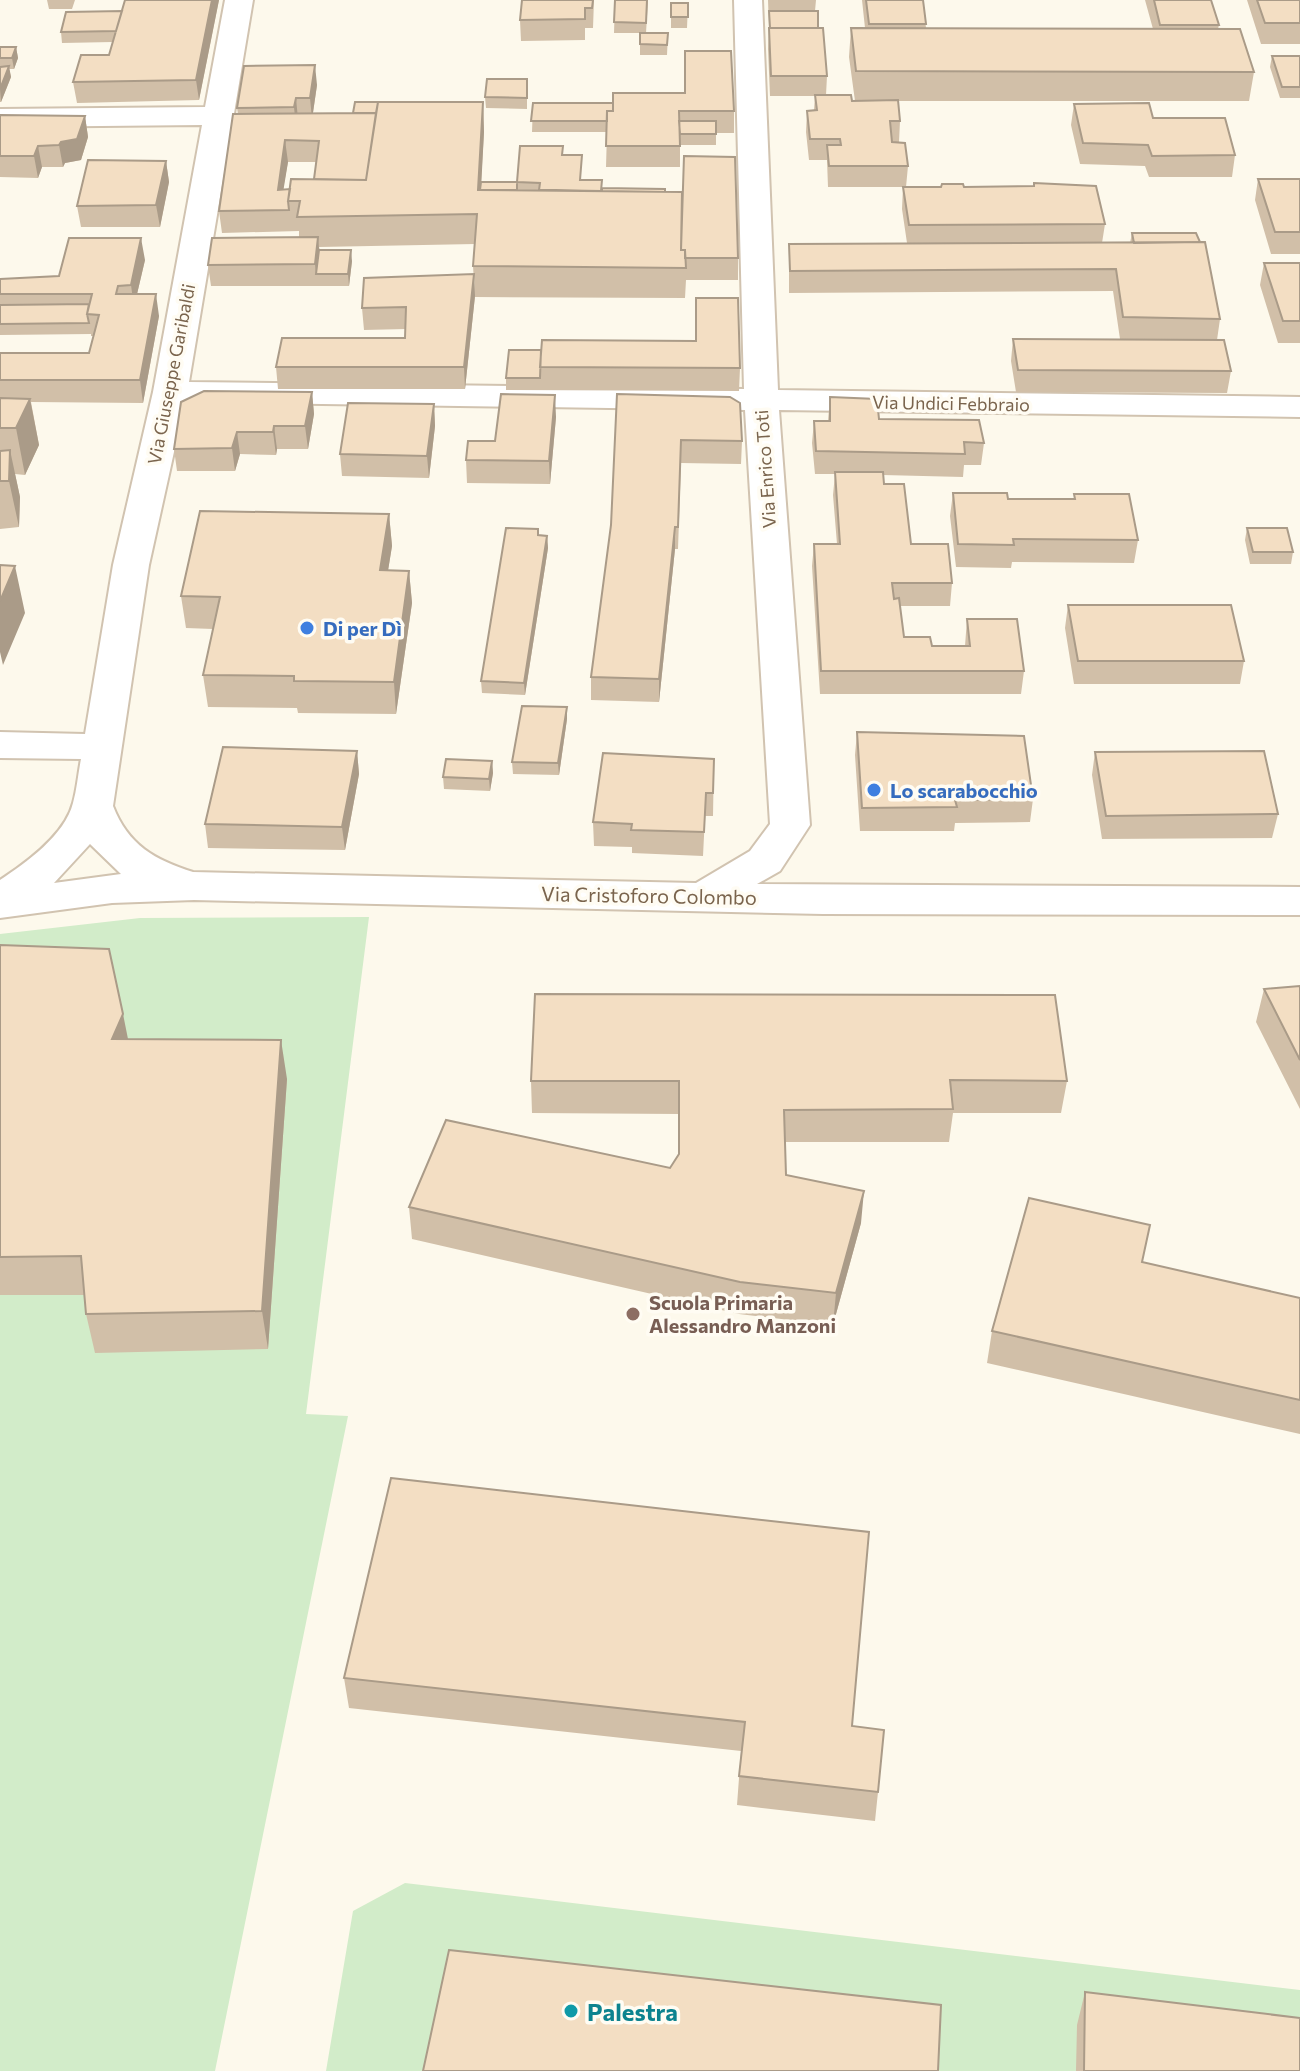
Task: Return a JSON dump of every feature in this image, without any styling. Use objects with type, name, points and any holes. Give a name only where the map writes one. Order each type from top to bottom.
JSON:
[{"type":"street","name":"Via Giuseppe Garibaldi","points":[[0,898],[19,888],[52,862],[78,835],[93,806],[131,565],[170,392],[239,0]]},
{"type":"street","name":"Via Enrico Toti","points":[[706,896],[765,861],[790,825],[761,401],[748,0]]},
{"type":"street","points":[[0,118],[219,116]]},
{"type":"street","name":"Via Undici Febbraio","points":[[170,392],[1300,407]]},
{"type":"street","points":[[0,745],[101,747]]},
{"type":"street","points":[[93,806],[101,832],[125,859],[152,874],[194,886]]},
{"type":"street","name":"Via Cristoforo Colombo","points":[[0,904],[112,889],[194,886],[839,900],[1300,901]]},
{"type":"green space","points":[[369,917],[306,1414],[348,1416],[215,2071],[0,2071],[0,934],[140,918]]},
{"type":"green space","points":[[405,1883],[1300,1990],[1300,2071],[326,2071],[353,1911]]},
{"type":"building","points":[[125,0],[212,0],[196,80],[73,82],[81,55],[109,55]]},
{"type":"building","points":[[522,0],[593,0],[592,8],[585,8],[585,19],[520,20]]},
{"type":"building","points":[[615,0],[647,0],[646,23],[614,22]]},
{"type":"building","points":[[866,0],[923,0],[926,24],[869,24]]},
{"type":"building","points":[[1154,0],[1211,0],[1219,25],[1160,25]]},
{"type":"building","points":[[1257,0],[1300,0],[1300,23],[1265,23]]},
{"type":"building","points":[[671,3],[688,3],[688,17],[671,17]]},
{"type":"building","points":[[122,11],[116,31],[61,32],[66,12]]},
{"type":"building","points":[[769,11],[818,11],[818,28],[770,28]]},
{"type":"building","points":[[769,28],[823,28],[827,76],[771,76]]},
{"type":"building","points":[[851,28],[1240,29],[1254,72],[856,71]]},
{"type":"building","points":[[640,33],[668,33],[667,45],[640,44]]},
{"type":"building","points":[[0,47],[16,47],[12,58],[0,58]]},
{"type":"building","points":[[685,51],[731,51],[734,111],[679,111],[680,146],[606,146],[607,111],[613,111],[613,93],[685,93]]},
{"type":"building","points":[[1272,56],[1300,56],[1300,87],[1282,87]]},
{"type":"building","points":[[315,65],[310,98],[296,98],[294,107],[237,108],[244,66]]},
{"type":"building","points":[[9,66],[0,89],[0,67]]},
{"type":"building","points":[[487,79],[527,79],[527,98],[485,97]]},
{"type":"building","points":[[815,95],[851,95],[852,101],[898,100],[900,121],[890,121],[892,142],[905,143],[908,166],[829,166],[827,145],[841,145],[840,139],[810,139],[807,111],[817,110]]},
{"type":"building","points":[[355,102],[378,102],[376,113],[353,113]]},
{"type":"building","points":[[378,102],[483,102],[478,190],[682,192],[681,250],[685,250],[686,268],[473,266],[477,214],[297,217],[300,201],[288,201],[291,179],[366,180]]},
{"type":"building","points":[[533,103],[613,103],[613,111],[607,111],[607,121],[531,121]]},
{"type":"building","points":[[1149,103],[1153,118],[1225,118],[1235,155],[1152,156],[1148,145],[1083,143],[1074,104]]},
{"type":"building","points":[[376,113],[366,180],[314,179],[319,141],[285,140],[278,190],[290,189],[289,210],[219,211],[233,114]]},
{"type":"building","points":[[0,115],[85,116],[77,139],[59,145],[38,146],[34,156],[0,156]]},
{"type":"building","points":[[679,121],[716,121],[716,134],[680,134]]},
{"type":"building","points":[[520,146],[563,146],[562,155],[582,155],[580,180],[602,180],[601,191],[539,190],[540,183],[517,182]]},
{"type":"building","points":[[684,156],[735,157],[738,258],[685,258],[685,250],[681,250]]},
{"type":"building","points":[[88,160],[166,161],[156,205],[77,206]]},
{"type":"building","points":[[1258,179],[1300,179],[1300,232],[1275,232]]},
{"type":"building","points":[[481,182],[517,182],[517,190],[480,190]]},
{"type":"building","points":[[1034,183],[1096,186],[1105,224],[909,225],[903,187],[941,187],[942,184],[963,184],[964,187],[1034,186]]},
{"type":"building","points":[[602,188],[665,189],[665,192],[602,191]]},
{"type":"building","points":[[1132,233],[1196,233],[1200,242],[1134,243]]},
{"type":"building","points":[[318,237],[315,264],[208,265],[212,238]]},
{"type":"building","points":[[69,238],[141,238],[131,285],[118,286],[116,294],[156,294],[140,380],[0,380],[0,353],[89,353],[99,315],[87,314],[92,294],[0,294],[0,279],[59,276]]},
{"type":"building","points":[[1205,242],[1220,319],[1123,317],[1116,269],[790,271],[789,244]]},
{"type":"building","points":[[319,250],[351,250],[348,274],[316,274]]},
{"type":"building","points":[[1264,263],[1300,263],[1300,321],[1283,321]]},
{"type":"building","points":[[474,274],[464,367],[276,367],[282,338],[405,338],[406,307],[362,308],[364,278]]},
{"type":"building","points":[[696,298],[738,298],[740,368],[540,367],[542,340],[696,341]]},
{"type":"building","points":[[89,304],[89,323],[0,324],[0,305]]},
{"type":"building","points":[[1013,339],[1224,340],[1231,371],[1018,370]]},
{"type":"building","points":[[509,350],[541,350],[540,378],[506,378]]},
{"type":"building","points":[[204,391],[312,392],[305,426],[274,426],[273,432],[237,432],[232,448],[174,449],[181,402]]},
{"type":"building","points":[[501,394],[555,395],[549,461],[466,460],[468,441],[495,441]]},
{"type":"building","points":[[617,394],[730,397],[740,403],[742,441],[681,440],[678,527],[675,527],[659,679],[591,677],[611,525]]},
{"type":"building","points":[[830,397],[877,399],[879,419],[979,420],[984,443],[964,442],[965,454],[816,451],[814,421],[830,421]]},
{"type":"building","points":[[0,398],[30,399],[16,428],[0,428]]},
{"type":"building","points":[[348,403],[434,404],[427,456],[340,454]]},
{"type":"building","points":[[10,450],[9,481],[0,481],[0,451]]},
{"type":"building","points":[[835,472],[883,472],[884,484],[904,484],[911,544],[948,544],[952,583],[892,583],[894,599],[899,598],[904,637],[930,637],[932,646],[970,646],[967,619],[1017,619],[1024,671],[821,671],[814,544],[840,544]]},
{"type":"building","points":[[953,493],[1007,493],[1008,499],[1075,499],[1074,494],[1129,494],[1138,540],[1013,539],[1014,545],[958,544]]},
{"type":"building","name":"Di per Dì","points":[[200,511],[389,514],[380,570],[409,571],[394,682],[294,681],[294,676],[203,675],[220,597],[181,596]]},
{"type":"building","points":[[506,528],[538,529],[538,535],[547,536],[524,683],[481,681]]},
{"type":"building","points":[[1247,528],[1287,528],[1293,552],[1253,552]]},
{"type":"building","points":[[0,565],[15,566],[0,601]]},
{"type":"building","points":[[1068,605],[1231,605],[1244,661],[1078,661]]},
{"type":"building","points":[[522,706],[567,707],[558,763],[512,762]]},
{"type":"building","points":[[857,732],[1024,736],[1033,799],[955,800],[957,807],[862,808]]},
{"type":"building","points":[[223,747],[357,751],[342,827],[205,824]]},
{"type":"building","points":[[1264,751],[1278,814],[1106,816],[1095,752]]},
{"type":"building","points":[[603,753],[714,759],[713,793],[706,793],[704,832],[631,830],[632,824],[593,822]]},
{"type":"building","points":[[446,759],[492,761],[489,779],[443,777]]},
{"type":"building","points":[[0,945],[109,949],[123,1014],[112,1039],[281,1040],[262,1311],[86,1314],[81,1256],[0,1257]]},
{"type":"building","points":[[1300,986],[1300,1060],[1264,989]]},
{"type":"building","points":[[535,994],[1055,995],[1067,1081],[950,1080],[953,1109],[784,1110],[786,1175],[864,1191],[836,1293],[740,1282],[409,1207],[446,1120],[670,1168],[679,1154],[679,1081],[531,1081]]},
{"type":"building","points":[[1029,1198],[1150,1225],[1142,1262],[1300,1298],[1300,1400],[992,1331]]},
{"type":"building","points":[[391,1478],[869,1532],[852,1726],[884,1730],[878,1792],[739,1776],[745,1722],[344,1678]]},
{"type":"building","name":"Palestra","points":[[449,1950],[941,2005],[938,2071],[423,2071]]},
{"type":"building","points":[[1085,1992],[1300,2018],[1300,2071],[1084,2071]]},
{"type":"place","name":"Di per Dì","points":[[307,628]]},
{"type":"place","name":"Lo scarabocchio","points":[[874,790]]},
{"type":"place","name":"Scuola Primaria Alessandro Manzoni","points":[[633,1314]]},
{"type":"place","name":"Palestra","points":[[571,2011]]}]
